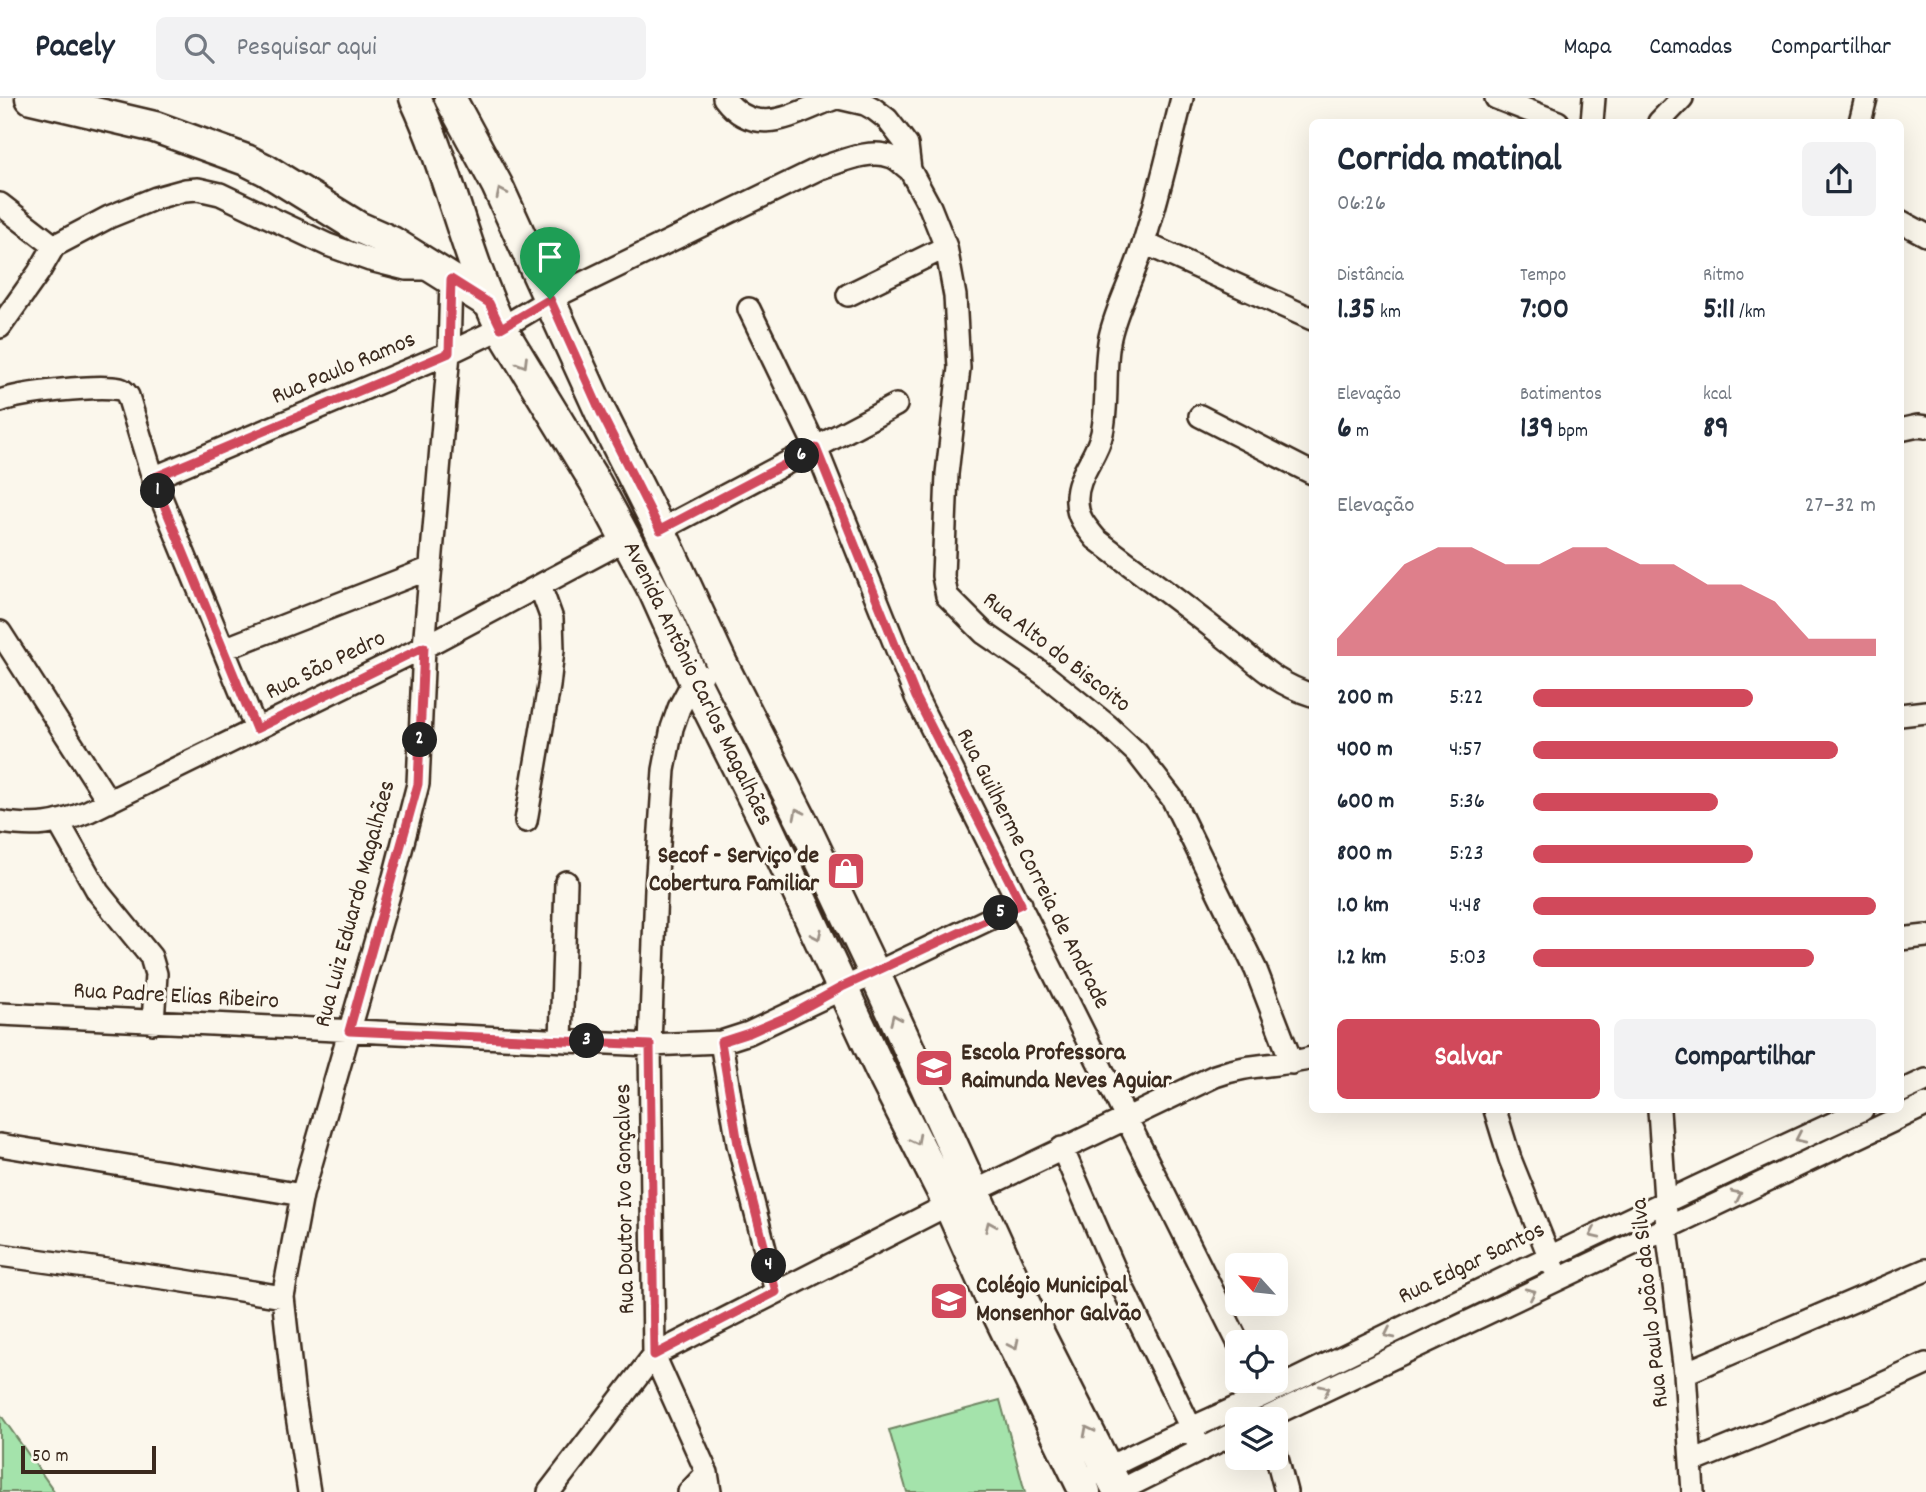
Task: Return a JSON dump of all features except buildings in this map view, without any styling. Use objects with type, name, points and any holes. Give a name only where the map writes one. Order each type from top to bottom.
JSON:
[{"type":"main road","name":"Avenida Antônio Carlos Magalhães","points":[[31,98],[155,127],[223,150],[266,170],[358,228],[392,242],[442,274],[495,316]]},
{"type":"main road","name":"Avenida Antônio Carlos Magalhães","points":[[115,98],[215,127],[265,148],[368,212],[392,242]]},
{"type":"main road","name":"Avenida Antônio Carlos Magalhães","points":[[450,99],[497,185],[601,413],[874,972],[962,1198],[994,1306],[1105,1487]]},
{"type":"main road","points":[[418,105],[450,99]]},
{"type":"main road","name":"Avenida Antônio Carlos Magalhães","points":[[418,105],[440,157],[465,239],[495,316],[627,539],[766,824],[880,1069],[962,1198]]},
{"type":"street","points":[[724,98],[750,117],[775,122],[837,98]]},
{"type":"street","name":"Rua Alto do Biscoito","points":[[837,98],[865,104],[887,119],[907,145],[910,170],[930,207],[946,247],[955,296],[959,368],[947,474],[943,576],[947,596],[984,633],[1045,675],[1107,725],[1137,753],[1172,798],[1302,1060]]},
{"type":"street","points":[[1182,98],[1144,243],[1115,317],[1107,356],[1103,430],[1095,454],[1080,482],[1076,500],[1081,519],[1096,538],[1230,641],[1270,676],[1309,694]]},
{"type":"street","points":[[1496,98],[1550,119]]},
{"type":"street","points":[[1592,119],[1594,98]]},
{"type":"street","points":[[1663,119],[1682,98]]},
{"type":"street","points":[[1861,119],[1866,98]]},
{"type":"street","name":"Rua Paulo Ramos","points":[[153,478],[449,353],[495,316],[550,299],[820,168],[878,154],[893,157],[910,170]]},
{"type":"street","points":[[0,327],[54,246],[109,217],[156,198],[198,189],[230,198],[328,245],[370,260],[442,274]]},
{"type":"street","points":[[0,204],[54,246]]},
{"type":"street","points":[[1904,222],[1926,235]]},
{"type":"street","points":[[1144,243],[1309,318]]},
{"type":"street","points":[[848,295],[946,247]]},
{"type":"street","name":"Rua Luiz Eduardo Magalhães","points":[[309,1492],[294,1397],[283,1297],[302,1195],[418,784],[424,647],[449,353],[442,274]]},
{"type":"street","name":"Rua Guilherme Correia de Andrade","points":[[749,309],[816,448],[916,697],[1232,1330]]},
{"type":"street","points":[[0,401],[26,394],[79,390],[124,391],[132,403],[153,478],[256,729]]},
{"type":"street","points":[[660,530],[896,405]]},
{"type":"street","points":[[1200,416],[1309,471]]},
{"type":"street","points":[[1904,429],[1918,426],[1926,428]]},
{"type":"street","name":"Rua São Pedro","points":[[0,822],[36,827],[59,823],[109,802],[424,647],[627,539]]},
{"type":"street","points":[[224,649],[430,568]]},
{"type":"street","points":[[526,821],[553,650],[552,619],[540,586]]},
{"type":"street","points":[[0,632],[109,802]]},
{"type":"street","points":[[694,680],[722,664]]},
{"type":"street","name":"Rua Doutor Ivo Gonçalves","points":[[694,680],[671,728],[664,770],[656,889],[650,1045],[654,1355],[708,1482]]},
{"type":"street","points":[[1904,715],[1926,712]]},
{"type":"street","points":[[59,823],[98,892],[151,957],[156,974],[153,1023]]},
{"type":"street","points":[[561,1040],[566,882]]},
{"type":"street","name":"Rua Padre Elias Ribeiro","points":[[0,1014],[650,1045],[721,1042],[791,1015],[842,987],[1021,904]]},
{"type":"street","points":[[1904,939],[1926,936]]},
{"type":"street","points":[[721,1042],[738,1144],[776,1292]]},
{"type":"street","points":[[549,1492],[654,1355],[1062,1148],[1236,1068],[1302,1060]]},
{"type":"street","points":[[1904,1090],[1926,1080]]},
{"type":"street","name":"Rua Edgar Santos","points":[[1288,1408],[1926,1105]]},
{"type":"street","points":[[1496,1113],[1510,1158],[1559,1280]]},
{"type":"street","name":"Rua Paulo João da Silva","points":[[1659,1113],[1667,1229],[1685,1373],[1693,1492]]},
{"type":"street","name":"Rua Edgar Santos","points":[[1288,1375],[1856,1113]]},
{"type":"street","points":[[1858,1113],[1863,1135]]},
{"type":"street","points":[[0,1145],[302,1195]]},
{"type":"street","points":[[1062,1148],[1121,1284],[1202,1449]]},
{"type":"street","points":[[0,1255],[283,1297]]},
{"type":"street","points":[[1685,1373],[1926,1270]]},
{"type":"street","points":[[1692,1462],[1867,1391],[1926,1364]]},
{"type":"street","name":"Rua Edgar Santos","points":[[1105,1487],[1191,1428],[1251,1393]]},
{"type":"street","points":[[1105,1487],[1225,1438]]},
{"type":"street","points":[[1280,1470],[1286,1492]]},
{"type":"street","points":[[689,1492],[708,1482]]},
{"type":"green space","points":[[1000,1400],[1025,1492],[907,1492],[889,1430]]},
{"type":"green space","points":[[0,1414],[54,1491],[53,1492],[0,1492]]},
{"type":"place","name":"Secof - Serviço de Cobertura Familiar","points":[[846,871]]},
{"type":"place","name":"Escola Professora Raimunda Neves Aguiar","points":[[934,1068]]},
{"type":"place","name":"Colégio Municipal Monsenhor Galvão","points":[[949,1301]]},
{"type":"route","points":[[451,279],[489,303],[501,328],[550,299],[601,413],[660,530],[816,448],[916,697],[1021,904],[842,987],[791,1015],[721,1042],[738,1144],[776,1292],[654,1355],[650,1045],[349,1031],[418,784],[424,647],[256,729],[153,478],[449,353],[451,279]]}]
